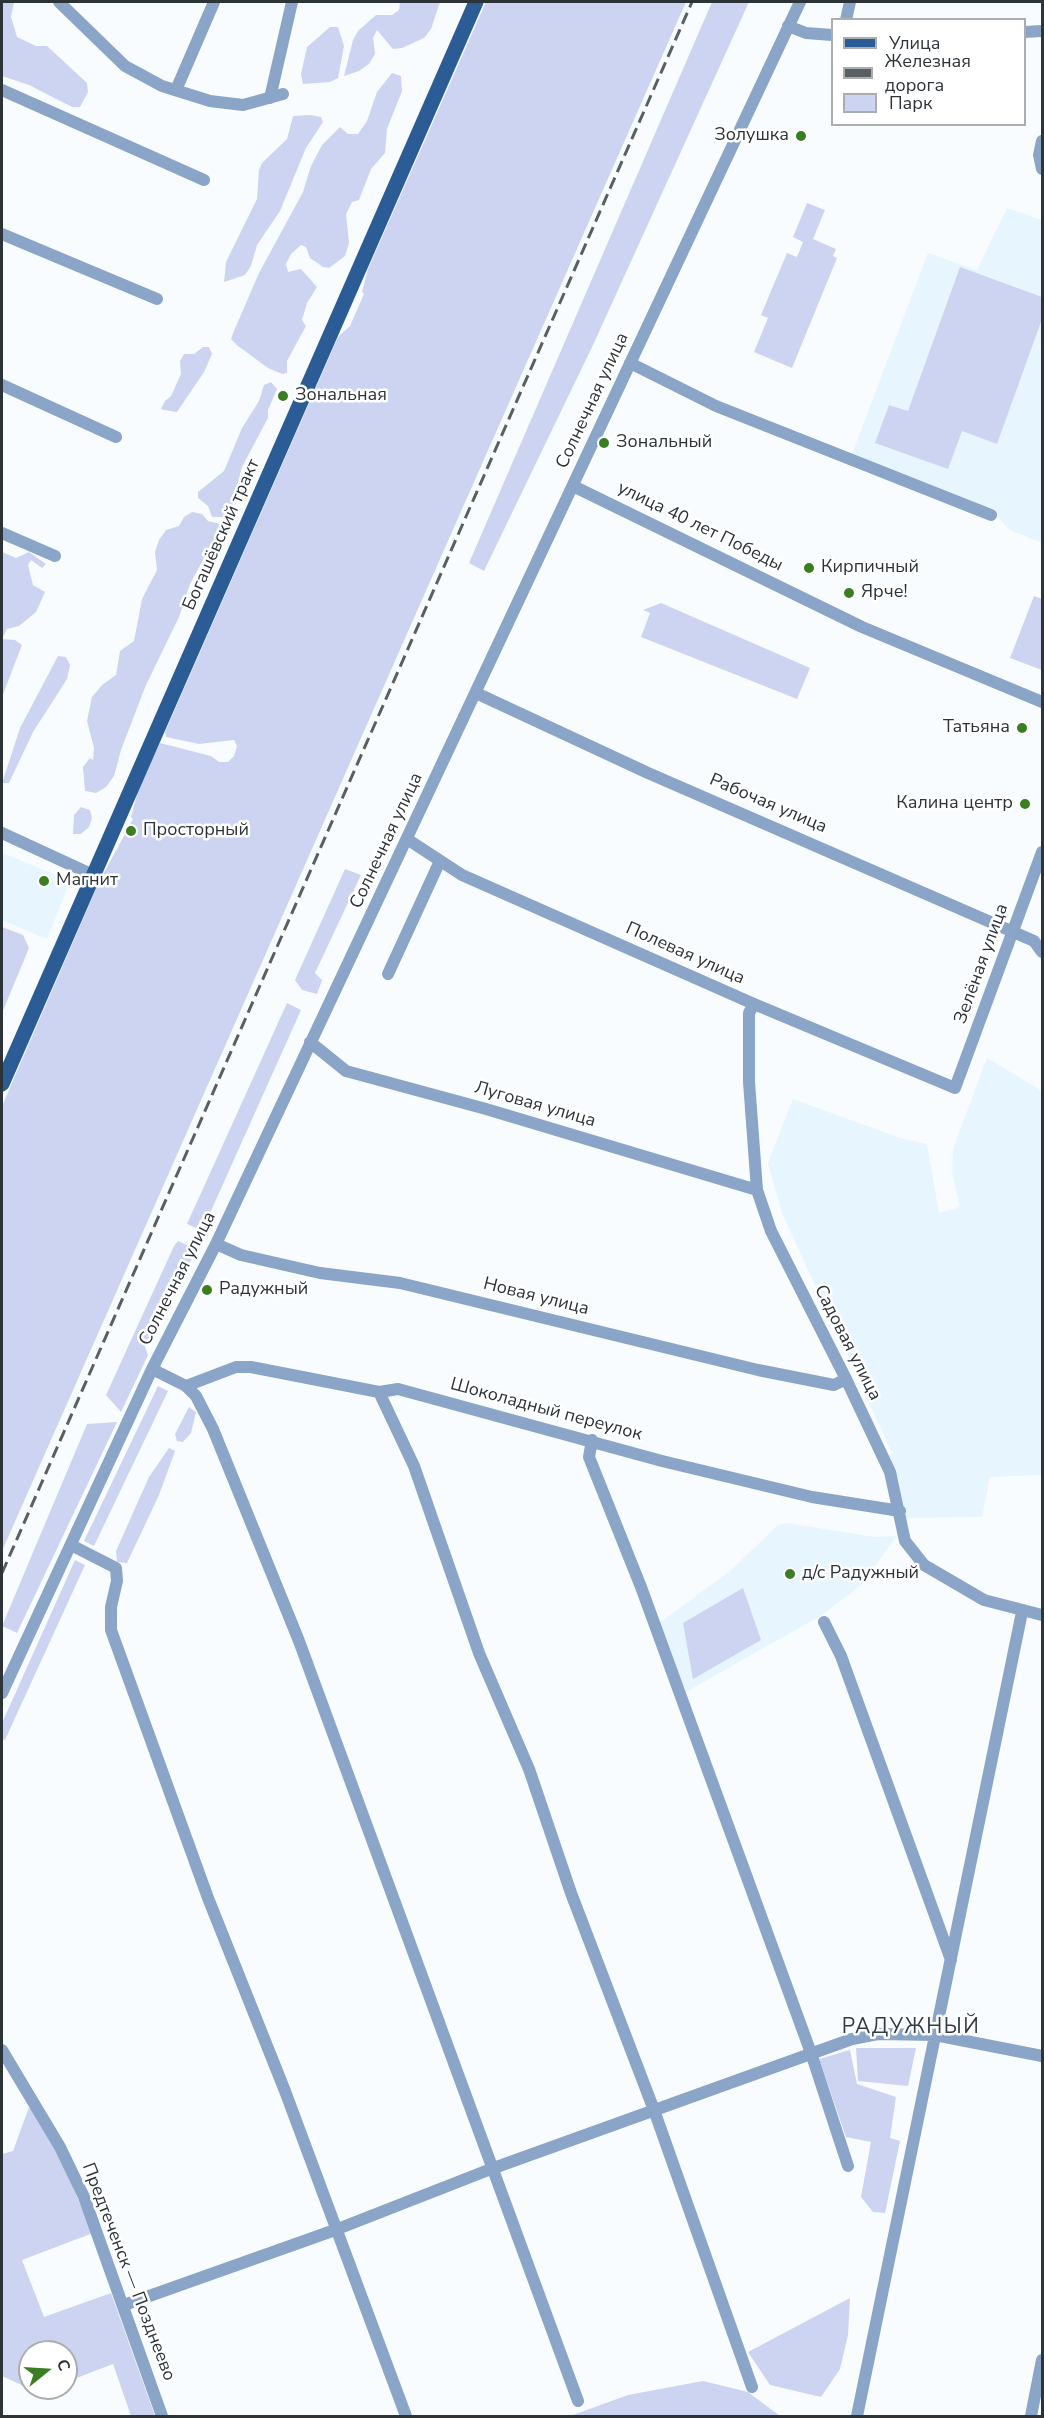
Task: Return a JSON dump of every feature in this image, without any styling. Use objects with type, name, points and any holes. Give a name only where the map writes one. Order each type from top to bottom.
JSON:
[{"type":"main road","name":"Богашёвский тракт","points":[[2,1084],[476,2]]},
{"type":"street","points":[[176,90],[214,2]]},
{"type":"street","points":[[270,98],[292,2]]},
{"type":"street","name":"Солнечная улица","points":[[2,1693],[152,1369],[216,1244],[800,2]]},
{"type":"street","points":[[846,18],[850,2]]},
{"type":"street","points":[[64,3],[125,66],[162,86],[210,101],[243,105],[283,94]]},
{"type":"street","points":[[789,26],[806,33],[831,35]]},
{"type":"street","points":[[1026,32],[1042,31]]},
{"type":"street","points":[[2,90],[204,180]]},
{"type":"street","points":[[1042,141],[1039,155],[1042,169]]},
{"type":"street","points":[[2,234],[157,299]]},
{"type":"street","points":[[630,363],[737,415],[991,515]]},
{"type":"street","points":[[2,385],[116,437]]},
{"type":"street","name":"улица 40 лет Победы","points":[[573,486],[862,627],[1042,702]]},
{"type":"street","points":[[2,533],[55,556]]},
{"type":"street","name":"Рабочая улица","points":[[476,693],[648,773],[1034,941],[1042,952]]},
{"type":"street","points":[[2,833],[93,875]]},
{"type":"street","name":"Полевая улица","points":[[407,839],[462,875],[754,1004],[955,1088]]},
{"type":"street","name":"Зелёная улица","points":[[955,1088],[1042,852]]},
{"type":"street","points":[[388,974],[440,861]]},
{"type":"street","name":"Садовая улица","points":[[754,1004],[749,1013],[749,1082],[757,1190],[771,1231],[890,1472],[905,1540],[924,1565],[984,1600],[1022,1612],[1042,1615]]},
{"type":"street","name":"Луговая улица","points":[[310,1042],[346,1071],[486,1109],[757,1190]]},
{"type":"street","name":"Новая улица","points":[[216,1244],[241,1255],[320,1274],[400,1283],[758,1370],[834,1385],[846,1379]]},
{"type":"street","name":"Шоколадный переулок","points":[[186,1386],[236,1367],[251,1367],[379,1392],[398,1389],[592,1440],[662,1461],[812,1497],[900,1511]]},
{"type":"street","points":[[152,1369],[186,1386],[200,1401],[213,1429],[299,1641],[578,2401]]},
{"type":"street","points":[[379,1392],[414,1466],[479,1653],[529,1769],[571,1893],[654,2110],[752,2387]]},
{"type":"street","points":[[592,1440],[589,1456],[642,1587],[810,2053],[848,2166]]},
{"type":"street","points":[[71,1545],[116,1568],[117,1581],[111,1607],[111,1630],[208,1898],[285,2091],[406,2416]]},
{"type":"street","points":[[860,2416],[1022,1612]]},
{"type":"street","points":[[824,1622],[842,1656],[951,1961]]},
{"type":"street","points":[[124,2305],[335,2230],[491,2169],[852,2039],[878,2034],[935,2035],[1042,2056]]},
{"type":"street","name":"Предтеченск — Позднеево","points":[[2,2050],[31,2095],[79,2187],[124,2305],[162,2416]]},
{"type":"street","points":[[1031,2416],[1042,2360]]},
{"type":"shaded area","points":[[1007,208],[1042,220],[1042,331],[1040,337],[1042,338],[1042,543],[1010,530],[989,508],[851,457],[928,253],[977,270]]},
{"type":"shaded area","points":[[3,853],[70,881],[47,939],[2,920]]},
{"type":"shaded area","points":[[987,1058],[1042,1091],[1042,1475],[990,1477],[982,1517],[906,1518],[899,1481],[888,1456],[892,1453],[782,1213],[768,1163],[793,1099],[900,1138],[927,1144],[939,1213],[960,1207],[952,1172],[953,1149]]},
{"type":"shaded area","points":[[787,1523],[874,1537],[897,1536],[860,1586],[822,1615],[686,1692],[658,1624],[730,1571],[778,1525]]},
{"type":"green space","points":[[2,2],[14,2],[11,17],[17,37],[36,46],[47,46],[87,83],[88,92],[80,107],[72,107],[29,85],[2,76]]},
{"type":"green space","points":[[400,2],[440,2],[431,29],[424,38],[402,48],[393,49],[377,30],[373,38],[375,54],[369,64],[359,71],[344,76],[353,40],[358,31],[376,15],[392,15],[399,10]]},
{"type":"green space","points":[[486,2],[686,2],[2,1551],[2,1106],[99,882],[133,819],[131,817],[139,787],[160,743],[211,756],[219,762],[228,762],[234,756],[237,746],[234,740],[199,744],[166,737],[165,732],[338,337],[350,326],[364,294],[362,292],[368,269]]},
{"type":"green space","points":[[712,2],[749,2],[593,345],[484,571],[469,563]]},
{"type":"green space","points":[[330,27],[338,27],[344,46],[338,78],[330,82],[303,84],[301,74],[307,47]]},
{"type":"green space","points":[[392,73],[401,76],[402,91],[387,129],[385,153],[371,169],[359,200],[352,202],[346,214],[349,243],[345,256],[329,268],[323,267],[310,258],[306,247],[301,245],[291,254],[286,264],[288,272],[301,269],[317,287],[307,303],[302,320],[306,326],[287,361],[287,373],[282,374],[268,368],[231,339],[259,273],[303,192],[311,166],[322,145],[340,127],[348,134],[358,134],[367,121],[377,92]]},
{"type":"green space","points":[[293,116],[321,117],[323,122],[306,148],[280,211],[257,245],[251,266],[245,275],[224,282],[226,262],[257,199],[259,170],[262,163],[287,139]]},
{"type":"green space","points":[[807,203],[825,210],[813,239],[836,249],[833,256],[837,258],[792,368],[754,352],[768,318],[761,315],[787,253],[797,257],[803,242],[793,237]]},
{"type":"green space","points":[[960,267],[1042,297],[1042,319],[997,444],[962,431],[948,469],[875,443],[889,405],[908,411]]},
{"type":"green space","points":[[203,347],[209,347],[212,354],[204,372],[177,412],[161,409],[171,396],[181,374],[180,361],[184,354],[194,354]]},
{"type":"green space","points":[[271,382],[277,389],[268,410],[268,418],[242,467],[231,510],[225,517],[212,517],[208,506],[198,498],[198,492],[224,471],[242,428],[259,401],[264,385]]},
{"type":"green space","points":[[192,512],[202,514],[208,521],[220,524],[215,538],[190,584],[179,617],[146,685],[121,750],[114,776],[106,787],[96,793],[85,791],[83,767],[90,758],[93,760],[94,748],[87,721],[92,697],[102,685],[116,675],[120,651],[134,641],[142,599],[157,570],[155,552],[159,540],[166,530],[179,526],[184,517]]},
{"type":"green space","points":[[2,552],[16,558],[29,552],[46,564],[42,568],[31,560],[28,565],[33,585],[45,592],[36,612],[19,626],[7,629],[2,639]]},
{"type":"green space","points":[[1034,596],[1042,599],[1042,670],[1010,658]]},
{"type":"green space","points":[[661,603],[810,668],[797,699],[641,637],[650,613],[643,610]]},
{"type":"green space","points":[[2,639],[15,640],[22,645],[2,697]]},
{"type":"green space","points":[[58,656],[66,657],[70,665],[67,679],[33,732],[9,783],[2,783],[20,728]]},
{"type":"green space","points":[[81,807],[90,810],[92,818],[89,827],[81,834],[73,834],[74,815]]},
{"type":"green space","points":[[345,869],[361,875],[315,973],[322,980],[317,994],[302,990],[295,980]]},
{"type":"green space","points":[[2,927],[23,935],[29,948],[2,1013]]},
{"type":"green space","points":[[287,1003],[301,1010],[202,1231],[187,1224]]},
{"type":"green space","points":[[197,1237],[203,1240],[173,1291],[145,1347],[148,1355],[121,1412],[106,1395],[174,1246],[178,1241],[191,1247]]},
{"type":"green space","points":[[158,1386],[168,1391],[94,1546],[84,1541]]},
{"type":"green space","points":[[189,1407],[196,1412],[191,1433],[183,1442],[177,1441],[175,1434]]},
{"type":"green space","points":[[117,1422],[17,1633],[2,1626],[87,1424]]},
{"type":"green space","points":[[169,1448],[175,1451],[159,1495],[127,1563],[117,1562],[116,1551],[149,1477]]},
{"type":"green space","points":[[75,1560],[85,1565],[5,1740],[2,1739],[2,1723]]},
{"type":"green space","points":[[743,1588],[761,1640],[693,1679],[683,1623]]},
{"type":"green space","points":[[856,2048],[916,2048],[908,2086],[858,2081]]},
{"type":"green space","points":[[850,2050],[857,2084],[896,2097],[890,2138],[900,2141],[885,2213],[873,2212],[861,2197],[871,2142],[846,2137],[819,2059]]},
{"type":"green space","points":[[29,2107],[37,2115],[70,2175],[73,2188],[93,2233],[22,2260],[44,2317],[111,2293],[155,2416],[131,2416],[113,2364],[78,2377],[78,2340],[18,2340],[18,2383],[2,2376],[2,2154],[13,2151]]},
{"type":"green space","points":[[850,2298],[848,2335],[840,2369],[821,2397],[770,2385],[748,2352]]},
{"type":"green space","points":[[703,2381],[748,2392],[780,2416],[570,2416],[628,2395]]},
{"type":"railway","points":[[2,1573],[692,2]]},
{"type":"place","name":"Золушка","points":[[801,136]]},
{"type":"place","name":"Зональная","points":[[283,396]]},
{"type":"place","name":"Зональный","points":[[604,443]]},
{"type":"place","name":"Кирпичный","points":[[809,568]]},
{"type":"place","name":"Ярче!","points":[[849,593]]},
{"type":"place","name":"Татьяна","points":[[1022,728]]},
{"type":"place","name":"Калина центр","points":[[1025,804]]},
{"type":"place","name":"Просторный","points":[[131,831]]},
{"type":"place","name":"Магнит","points":[[44,881]]},
{"type":"place","name":"Радужный","points":[[207,1290]]},
{"type":"place","name":"д/с Радужный","points":[[790,1574]]},
{"type":"district","name":"РАДУЖНЫЙ","points":[[911,2028]]}]
